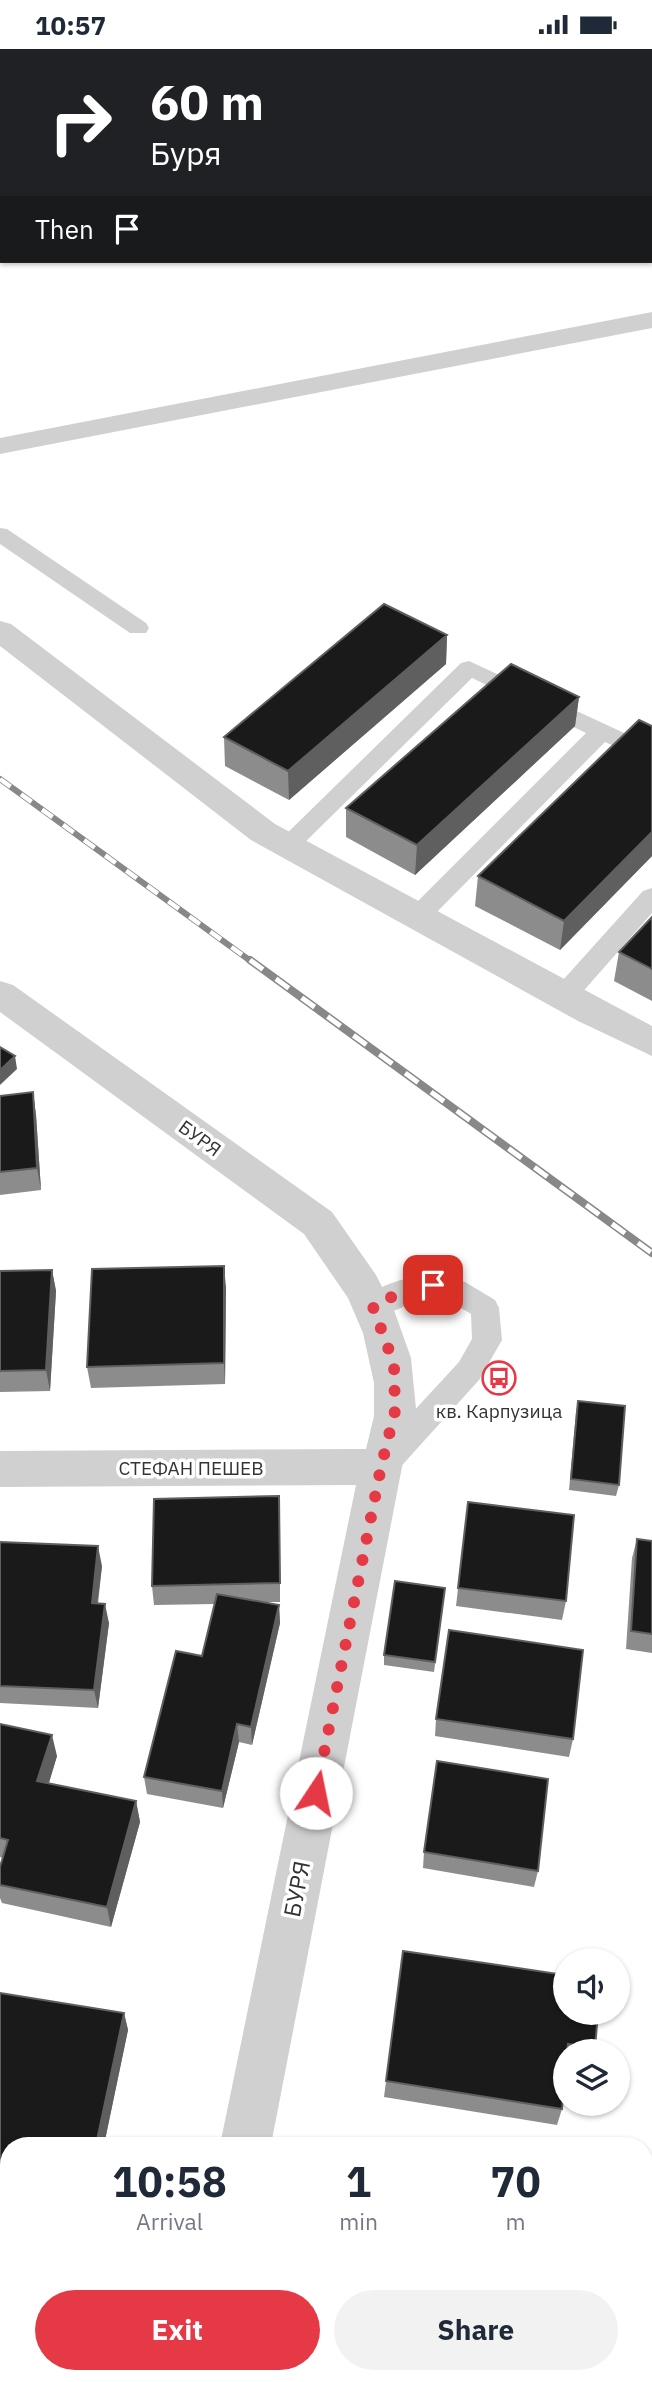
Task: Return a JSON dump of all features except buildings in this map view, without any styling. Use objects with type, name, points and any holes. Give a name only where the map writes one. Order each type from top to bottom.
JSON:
[{"type":"street","points":[[0,446],[652,320]]},
{"type":"street","points":[[0,631],[263,832],[564,997],[652,1042]]},
{"type":"street","name":"БУРЯ","points":[[0,995],[318,1223],[350,1264],[373,1307],[394,1364],[395,1411],[381,1467],[248,2137]]},
{"type":"street","name":"СТЕФАН ПЕШЕВ","points":[[0,1469],[381,1467]]},
{"type":"lane","points":[[0,534],[138,628]]},
{"type":"lane","points":[[287,845],[469,668],[652,755]]},
{"type":"lane","points":[[417,917],[602,731]]},
{"type":"lane","points":[[564,997],[652,897]]},
{"type":"lane","points":[[373,1307],[401,1292],[433,1285],[462,1292],[485,1308],[488,1340],[469,1371],[381,1467]]},
{"type":"railway","points":[[0,779],[252,962]]},
{"type":"railway","points":[[250,960],[652,1253]]},
{"type":"place","name":"кв. Карпузица","points":[[499,1378]]},
{"type":"route","points":[[316,1793],[381,1467],[395,1411],[394,1364],[373,1307],[401,1292],[433,1285]]}]
